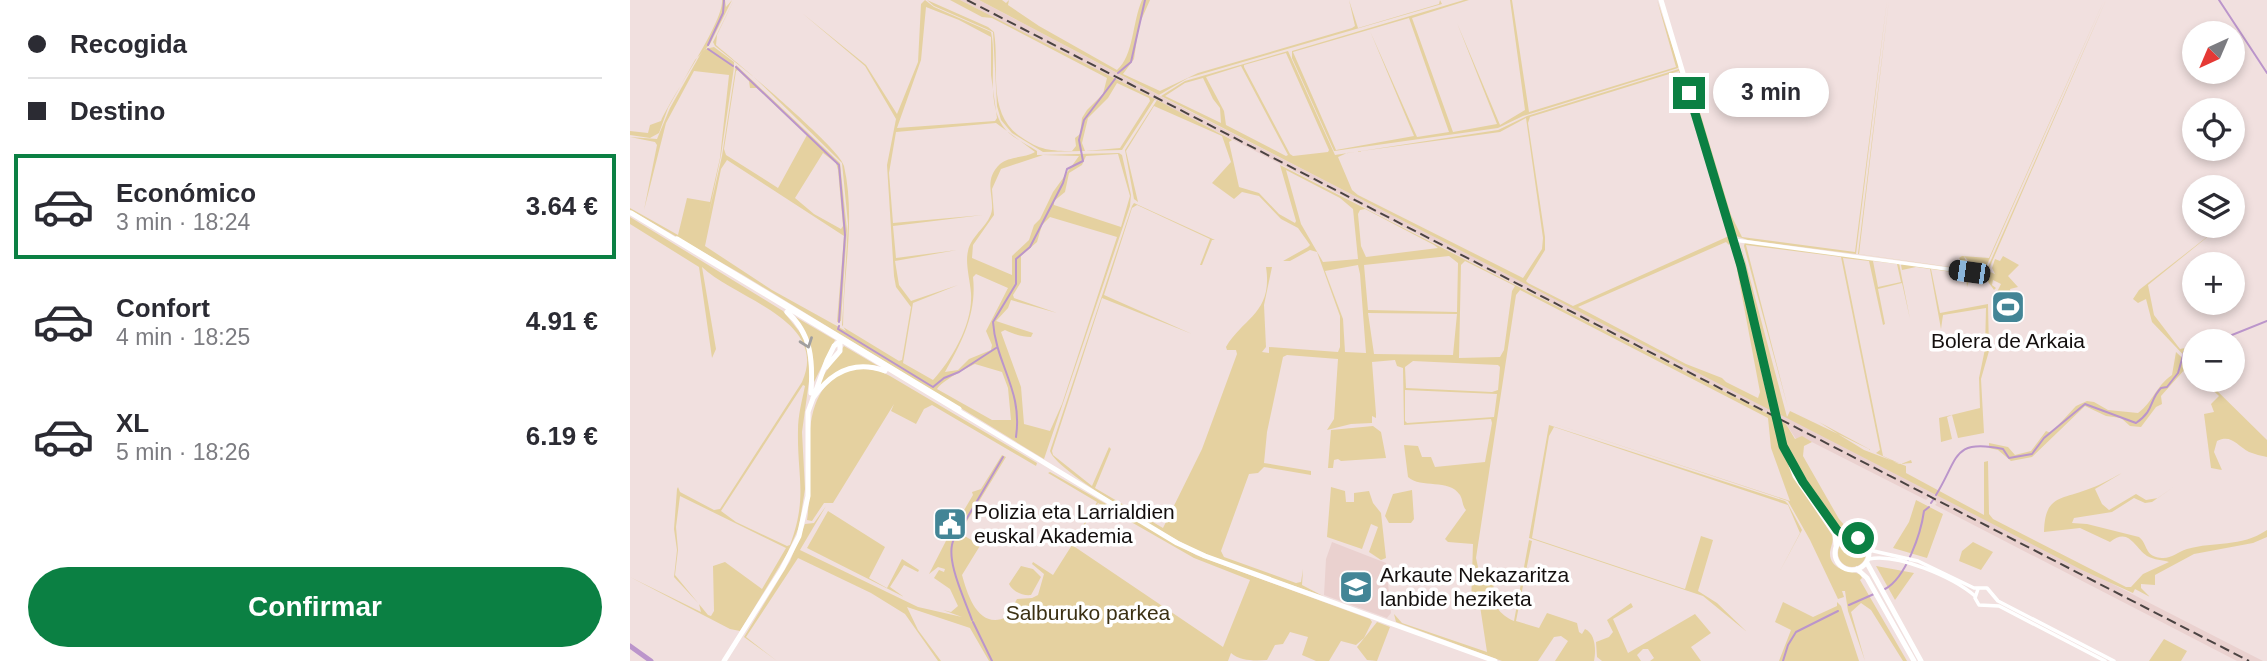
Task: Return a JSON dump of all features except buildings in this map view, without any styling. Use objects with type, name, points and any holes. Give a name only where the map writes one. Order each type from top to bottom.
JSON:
[{"type":"main road","points":[[1661,0],[1734,240],[1783,446],[1800,485],[1835,534],[1833,554],[1837,563],[1846,569],[1857,569],[1868,561]]},
{"type":"main road","points":[[630,213],[904,380],[1193,551],[1495,661]]},
{"type":"main road","points":[[630,213],[854,344],[1015,445]]},
{"type":"main road","points":[[724,661],[782,569],[799,536],[808,496],[807,422],[813,368],[809,344],[794,318],[768,297]]},
{"type":"main road","points":[[819,323],[840,341],[854,344]]},
{"type":"main road","points":[[810,403],[824,369],[840,351],[840,341]]},
{"type":"main road","points":[[810,403],[831,377],[852,368],[877,368],[904,380]]},
{"type":"main road","points":[[1783,446],[1810,492],[1837,530],[1847,538],[1861,540],[1869,550],[1872,580],[1914,661]]},
{"type":"main road","points":[[1836,545],[1847,538]]},
{"type":"main road","points":[[1857,569],[1872,580]]},
{"type":"main road","points":[[1882,599],[1920,661]]},
{"type":"street","points":[[1734,240],[1969,272]]},
{"type":"street","points":[[1869,550],[1917,563],[1978,589],[1987,588],[1994,596],[2114,661]]},
{"type":"street","points":[[1868,561],[1895,558]]},
{"type":"street","points":[[1917,563],[1975,596],[1979,605],[1999,607],[2105,661]]},
{"type":"street","points":[[1975,596],[1978,589]]},
{"type":"street","points":[[1990,605],[1994,596]]},
{"type":"shaded area","points":[[960,0],[979,0],[1187,110],[2263,661],[2237,661],[1935,505],[1937,503],[1929,497],[1926,500],[1802,437],[1796,439],[1786,424],[1770,415]]},
{"type":"shaded area","name":"Arkaute Nekazaritza lanbide heziketa","points":[[1332,542],[1386,563],[1391,613],[1387,618],[1324,595],[1326,559]]},
{"type":"green space","points":[[722,0],[725,0],[726,7],[732,0],[710,44],[697,57],[715,24]]},
{"type":"green space","points":[[734,0],[717,35],[716,45],[754,77],[715,46],[713,42]]},
{"type":"green space","points":[[925,0],[934,7],[991,32],[993,91],[991,37],[926,7],[921,60],[897,128],[995,121],[996,109],[1008,132],[996,123],[896,132],[889,173],[893,223],[983,215],[893,226],[896,258],[957,250],[895,261],[899,285],[911,301],[958,285],[913,303],[903,363],[933,380],[960,340],[971,305],[968,251],[991,214],[990,186],[995,170],[1004,161],[1035,152],[1020,141],[1037,151],[1037,155],[1119,153],[1122,155],[1131,195],[1130,206],[1044,459],[743,275],[630,210],[678,235],[687,198],[710,202],[720,158],[729,75],[694,71],[666,123],[644,210],[657,145],[655,142],[630,137],[657,139],[670,108],[705,49],[714,47],[734,62],[721,155],[709,213],[722,156],[736,65],[840,163],[847,230],[841,321],[837,322],[844,236],[727,160],[721,169],[705,246],[772,290],[846,331],[844,327],[899,361],[902,360],[911,307],[896,287],[894,276],[887,165],[896,119],[865,66],[802,13],[866,65],[897,114],[918,62],[921,4]],"holes":[[[738,70],[749,81],[750,88],[757,88],[807,135],[778,188],[726,155],[724,149]],[[823,153],[836,163],[838,170],[843,226],[841,229],[814,214],[795,198]],[[1118,154],[1130,196],[1121,227],[1054,205],[1054,201],[1065,192],[1069,173],[1082,165],[1086,156]],[[1043,155],[1079,156],[1053,192],[1040,219],[1034,225],[1029,240],[1012,256],[1012,275],[972,258],[973,245],[994,215],[992,189],[1001,169]],[[1050,217],[1117,237],[1062,404],[1050,431],[1024,424],[1021,387],[1001,332],[1005,330],[1031,337],[1033,333],[996,321],[1008,308],[1011,300],[1057,313],[1014,298],[1013,295],[1021,282],[1021,256],[1037,242],[1042,225]],[[976,274],[1008,288],[986,331],[992,345],[991,350],[969,359],[958,370],[945,372],[967,327],[974,290],[973,277]],[[975,364],[1002,372],[1008,388],[1011,420],[992,420],[937,389]]]},
{"type":"green space","points":[[927,0],[994,32],[997,89],[1003,116],[1010,127],[1034,145],[1051,150],[1072,151],[1076,146],[1075,138],[1080,134],[1082,118],[1103,94],[1107,78],[992,18],[982,17],[950,0],[960,0],[1155,99],[1122,150],[1086,151],[1120,148],[1150,101],[1149,98],[1117,83],[1108,98],[1088,118],[1082,143],[1085,151],[1043,152],[1012,133],[1001,120],[997,106],[993,32],[934,6]]},
{"type":"green space","points":[[979,0],[1002,0],[1006,3],[1009,0],[1008,5],[1039,26],[1117,70],[1127,56],[1142,0],[1150,0],[1139,25],[1134,59],[1123,74],[1160,91],[1198,73],[1352,28],[1355,26],[1349,0],[1358,28],[1439,4],[1440,0],[1442,4],[1188,78],[1159,95]]},
{"type":"green space","points":[[1469,0],[1412,18],[1453,132],[1497,124],[1457,23],[1500,125],[1525,110],[1510,0],[1529,112],[1676,67],[1657,0],[1679,66],[1678,68],[1523,116],[1498,128],[1334,151],[1292,58],[1292,51]],"holes":[[[1409,18],[1449,132],[1417,137],[1370,31],[1414,136],[1336,150],[1293,52]]]},
{"type":"green space","points":[[1887,0],[1856,254],[1748,240],[1736,236],[1699,109],[1731,215],[1742,237],[1855,252]]},
{"type":"green space","points":[[1889,0],[1859,254],[1964,269],[1959,258],[1964,256],[1969,270],[1858,254]]},
{"type":"green space","points":[[2104,0],[1982,276],[1964,256],[1989,258]]},
{"type":"green space","points":[[2106,0],[1988,271],[1995,274],[1992,268],[1995,259],[2000,261],[2003,256],[2019,265],[2008,276],[2018,287],[2010,289],[2011,293],[2005,299],[1997,292],[2001,284],[1993,280],[1992,285],[1996,288],[1994,290],[1984,276]]},
{"type":"green space","points":[[1288,51],[1335,155],[1346,153],[1338,157],[1352,190],[1523,278],[1542,249],[1543,238],[1526,118],[1500,132],[1357,152],[1498,130],[1527,116],[1679,69],[1731,240],[1729,245],[1726,242],[1578,307],[1686,364],[1722,378],[1758,398],[1760,392],[1732,243],[1770,410],[1161,96],[1185,81]],"holes":[[[1286,53],[1328,152],[1293,156],[1290,154],[1244,65]],[[1241,66],[1288,155],[1226,125],[1224,111],[1206,77]],[[1679,71],[1729,236],[1573,306],[1528,283],[1526,281],[1545,250],[1528,123],[1530,117]],[[1203,78],[1220,108],[1221,123],[1165,96],[1185,83]]]},
{"type":"green space","points":[[755,78],[786,105],[825,142],[842,163]]},
{"type":"green space","points":[[678,90],[659,133],[650,138],[630,135],[630,131],[648,133],[650,125],[661,121],[667,109]]},
{"type":"green space","points":[[1157,100],[1232,140],[1229,142],[1239,187],[1259,193],[1279,214],[1295,223],[1280,165],[1786,424],[1795,439],[1802,436],[1812,442],[1804,446],[1803,456],[1839,519],[1852,534],[1830,520],[1819,505],[1797,469],[1779,423],[1773,421],[1792,474],[1832,535],[1830,552],[1833,563],[1840,569],[1860,574],[1860,580],[1907,661],[1903,661],[1871,610],[1861,603],[1851,612],[1865,661],[1848,611],[1845,591],[1842,591],[1844,597],[1838,599],[1788,501],[1549,422],[1790,501],[1771,448],[1768,418],[1520,290],[1516,295],[1476,558],[1480,576],[1494,581],[1494,600],[1499,610],[1514,621],[1529,540],[1532,541],[1516,621],[1539,628],[1547,613],[1577,623],[1579,632],[1582,634],[1585,629],[1589,631],[1593,639],[1594,661],[1555,661],[1568,641],[1561,636],[1554,637],[1538,661],[1502,661],[1396,622],[1394,614],[1402,623],[1487,652],[1480,606],[1471,605],[1473,544],[1448,542],[1445,539],[1466,510],[1461,497],[1449,487],[1414,481],[1408,477],[1404,445],[1418,446],[1422,457],[1431,457],[1435,467],[1485,462],[1492,423],[1491,419],[1404,425],[1403,368],[1397,366],[1395,360],[1372,362],[1376,418],[1372,416],[1372,423],[1351,424],[1327,430],[1334,419],[1338,359],[1287,355],[1283,357],[1267,432],[1264,463],[1311,471],[1311,475],[1264,467],[1258,473],[1249,474],[1221,551],[1224,557],[1296,583],[1301,582],[1303,569],[1302,585],[1323,596],[1196,550],[1116,504],[1072,474],[1057,461],[1050,451],[1132,206],[1134,203],[1215,240],[1212,240],[1200,265],[1210,239],[1137,205],[1132,208],[1104,295],[1192,334],[1102,298],[1052,451],[1053,455],[1092,486],[1109,447],[1111,449],[1095,488],[1163,528],[1202,449],[1237,354],[1236,350],[1227,350],[1226,347],[1261,305],[1265,295],[1266,267],[1272,267],[1264,305],[1266,347],[1262,352],[1269,353],[1269,347],[1338,352],[1340,347],[1340,316],[1317,252],[1310,250],[1290,261],[1283,261],[1310,245],[1298,228],[1281,219],[1259,196],[1242,192],[1234,199],[1212,183],[1231,162],[1222,136],[1154,106],[1126,151],[1138,202],[1134,199],[1125,150]],"holes":[[[1286,170],[1340,198],[1353,209],[1358,259],[1323,262],[1301,224]],[[1365,209],[1438,248],[1366,257],[1361,246],[1358,214]],[[1449,256],[1458,263],[1457,312],[1368,310],[1364,265]],[[1465,261],[1515,286],[1512,291],[1504,350],[1500,357],[1459,358],[1461,265]],[[1358,265],[1366,353],[1345,352],[1343,319],[1325,271]],[[1368,313],[1457,314],[1453,355],[1374,354]],[[1413,361],[1500,367],[1498,390],[1492,392],[1406,388],[1405,367]],[[1405,390],[1497,394],[1494,417],[1407,423]]]},
{"type":"green space","points":[[842,163],[847,186],[849,226],[843,327],[848,224]]},
{"type":"green space","points":[[630,217],[783,311],[806,340],[810,374],[802,432],[805,489],[799,527],[787,554],[740,631],[730,629],[630,577],[701,612],[699,604],[711,616],[714,611],[713,566],[725,562],[762,589],[786,548],[680,496],[675,575],[698,603],[674,577],[677,489],[678,487],[680,492],[714,510],[720,509],[802,382],[807,361],[803,342],[775,313],[717,279],[702,267],[716,349],[712,358],[699,267],[630,224]],"holes":[[[803,385],[798,430],[799,513],[790,545],[787,546],[736,522],[721,511]]]},
{"type":"green space","points":[[1745,242],[1899,263],[1910,319],[1902,283],[1878,289],[1885,324],[1883,325],[1869,261],[1843,258],[1883,456],[1901,464],[1876,453],[1880,450],[1841,257],[1746,245],[1788,408]],"holes":[[[1873,261],[1897,264],[1901,282],[1878,287]]]},
{"type":"green space","points":[[1741,245],[1787,417],[1790,411],[1864,450],[1906,466],[1906,473],[1984,515],[1984,462],[1988,461],[1989,514],[1993,519],[2126,587],[2131,587],[2143,574],[2169,562],[2147,556],[2127,537],[2110,542],[2080,528],[2044,532],[2050,506],[2061,498],[2122,473],[2095,489],[2102,504],[2109,510],[2136,494],[2146,500],[2158,498],[2145,503],[2134,498],[2112,512],[2074,518],[2072,523],[2139,537],[2150,553],[2161,558],[2187,549],[2247,539],[2267,530],[2267,537],[2253,543],[2194,554],[2155,575],[2155,585],[2141,584],[2141,588],[2150,597],[2135,589],[2133,593],[2082,570],[1777,413]]},
{"type":"green space","points":[[2182,256],[2148,285],[2154,315],[2182,349],[2182,353],[2152,322],[2146,299],[2138,303],[2133,299],[2139,290]]},
{"type":"green space","points":[[1902,264],[1971,274],[1967,287],[1966,274],[1931,269],[1940,313],[1988,304],[1989,351],[1981,379],[1984,433],[1958,438],[1952,415],[1947,417],[1952,439],[1941,442],[1939,418],[1980,408],[1979,378],[1985,349],[1986,308],[1943,315],[1941,329],[1930,269],[1916,267],[1902,270]]},
{"type":"green space","points":[[794,316],[835,340],[813,384],[811,349]]},
{"type":"green space","points":[[844,346],[878,366],[860,365],[837,372],[818,389],[823,376]]},
{"type":"green space","points":[[2176,352],[2182,358],[2182,372],[2161,396],[2162,404],[2156,407],[2141,427],[2130,426],[2121,418],[2106,416],[2085,406],[2032,457],[2011,461],[1998,450],[1989,448],[1989,443],[2008,447],[2015,455],[2031,451],[2046,431],[2051,433],[2076,406],[2087,401],[2108,410],[2138,413],[2172,375]]},
{"type":"green space","points":[[859,368],[880,371],[890,376],[1037,463],[1036,466],[932,405],[924,409],[916,424],[891,411],[894,404],[833,503],[824,503],[812,521],[807,520],[809,441],[816,403],[825,387],[838,375]]},
{"type":"green space","points":[[2215,392],[2218,392],[2267,440],[2267,457],[2249,452],[2231,440],[2222,439],[2217,441],[2214,452],[2222,470],[2211,468],[2204,414],[2214,412],[2211,404],[2219,396]]},
{"type":"green space","points":[[1819,422],[1871,450],[1838,434]]},
{"type":"green space","points":[[1549,425],[1788,504],[1802,530],[1774,582],[1800,533],[1788,505],[1554,427],[1549,436],[1532,538],[1685,589],[1701,536],[1713,540],[1698,591],[1717,603],[1747,632],[1703,596],[1529,538]]},
{"type":"green space","points":[[1373,426],[1381,432],[1386,458],[1338,459],[1334,460],[1333,468],[1328,468],[1331,430]]},
{"type":"green space","points":[[1002,455],[1006,457],[958,536],[951,532],[973,495],[972,492],[981,489]]},
{"type":"green space","name":"Salburuko parkea","points":[[1048,473],[1196,555],[1372,622],[1364,638],[1356,645],[1341,641],[1329,661],[1316,661],[1302,655],[1308,637],[1290,632],[1283,644],[1275,645],[1267,660],[1243,659],[1231,653],[1228,661],[989,661],[970,628],[907,607],[918,630],[941,661],[938,661],[905,614],[871,593],[798,558],[746,637],[777,661],[744,637],[790,561],[805,524],[814,523],[826,506],[800,550],[918,607],[962,617],[943,610],[951,612],[958,606],[950,589],[934,578],[939,570],[944,572],[945,569],[938,567],[929,574],[949,535],[957,540],[963,535],[978,544],[986,536],[962,575],[976,609],[989,619],[997,620],[1007,617],[1017,599],[1038,595],[1044,574],[1033,562],[1053,575],[1072,545],[1223,647],[1250,580],[1194,558],[1098,503],[1075,541],[1066,535],[1067,532],[1079,532],[1097,502]]},
{"type":"green space","points":[[1331,487],[1345,491],[1346,502],[1354,502],[1354,493],[1369,491],[1373,503],[1381,513],[1386,558],[1381,560],[1369,552],[1378,527],[1371,524],[1362,549],[1327,537]]},
{"type":"green space","points":[[1412,490],[1414,519],[1411,523],[1389,523],[1385,516],[1393,494]]},
{"type":"green space","points":[[1916,500],[1943,514],[1927,558],[1893,548],[1909,522]]},
{"type":"green space","points":[[828,511],[885,547],[869,578],[887,588],[902,559],[919,570],[918,572],[904,565],[890,587],[904,597],[807,548]]},
{"type":"green space","points":[[1852,539],[1862,543],[1866,553],[1862,563],[1852,567],[1842,563],[1838,553],[1842,543]]},
{"type":"green space","points":[[1973,542],[1993,552],[1981,570],[1959,561],[1962,551]]},
{"type":"green space","points":[[1021,566],[1033,569],[1041,577],[1031,595],[1019,593],[1009,584]]},
{"type":"green space","points":[[1876,566],[1914,573],[1895,600]]},
{"type":"green space","points":[[1783,602],[1813,617],[1837,606],[1837,602],[1841,606],[1859,661],[1779,661],[1791,630],[1775,622]]},
{"type":"green space","points":[[1631,603],[1633,607],[1613,619],[1628,653],[1695,614],[1711,633],[1691,647],[1701,661],[1650,661],[1654,658],[1648,649],[1643,649],[1637,655],[1641,661],[1602,661],[1597,657],[1596,642],[1609,637],[1613,632],[1607,620]]},
{"type":"green space","points":[[1377,622],[1390,627],[1377,661],[1367,660],[1357,647]]},
{"type":"green space","points":[[2164,639],[2187,651],[2181,661],[2149,661]]},
{"type":"waterway","points":[[708,45],[723,13],[724,0]]},
{"type":"waterway","points":[[1118,73],[1131,62],[1145,0]]},
{"type":"waterway","points":[[2219,0],[2267,73]]},
{"type":"waterway","points":[[708,49],[733,66]]},
{"type":"waterway","points":[[736,67],[839,165],[845,235],[839,322]]},
{"type":"waterway","points":[[1016,437],[1016,405],[999,352],[993,322],[1016,284],[1016,259],[1030,247],[1063,183],[1067,169],[1083,161],[1079,140],[1084,120],[1115,79]]},
{"type":"waterway","points":[[2245,330],[2267,321]]},
{"type":"waterway","points":[[839,326],[838,329],[933,387],[996,348]]},
{"type":"waterway","points":[[1936,495],[1954,461],[1965,449],[1974,446],[2003,449],[2009,458],[2032,454],[2044,438],[2085,404],[2136,423],[2146,414],[2157,392],[2167,387],[2178,373],[2182,359]]},
{"type":"waterway","points":[[957,535],[1003,457]]},
{"type":"waterway","points":[[1885,589],[1906,565],[1920,531],[1924,511],[1929,507]]},
{"type":"waterway","points":[[954,539],[953,568],[972,620]]},
{"type":"waterway","points":[[1849,605],[1874,594]]},
{"type":"waterway","points":[[1783,661],[1796,632],[1838,611]]},
{"type":"waterway","points":[[973,622],[992,661]]},
{"type":"waterway","points":[[630,646],[651,661]]},
{"type":"railway","points":[[967,0],[2249,661]]},
{"type":"place","name":"Bolera de Arkaia","points":[[2008,307]]},
{"type":"place","name":"Polizia eta Larrialdien euskal Akademia","points":[[950,524]]},
{"type":"place","name":"Arkaute Nekazaritza lanbide heziketa","points":[[1356,587]]},
{"type":"route","points":[[1689,93],[1741,266],[1783,446],[1803,482],[1837,530],[1847,538],[1858,538]]}]
